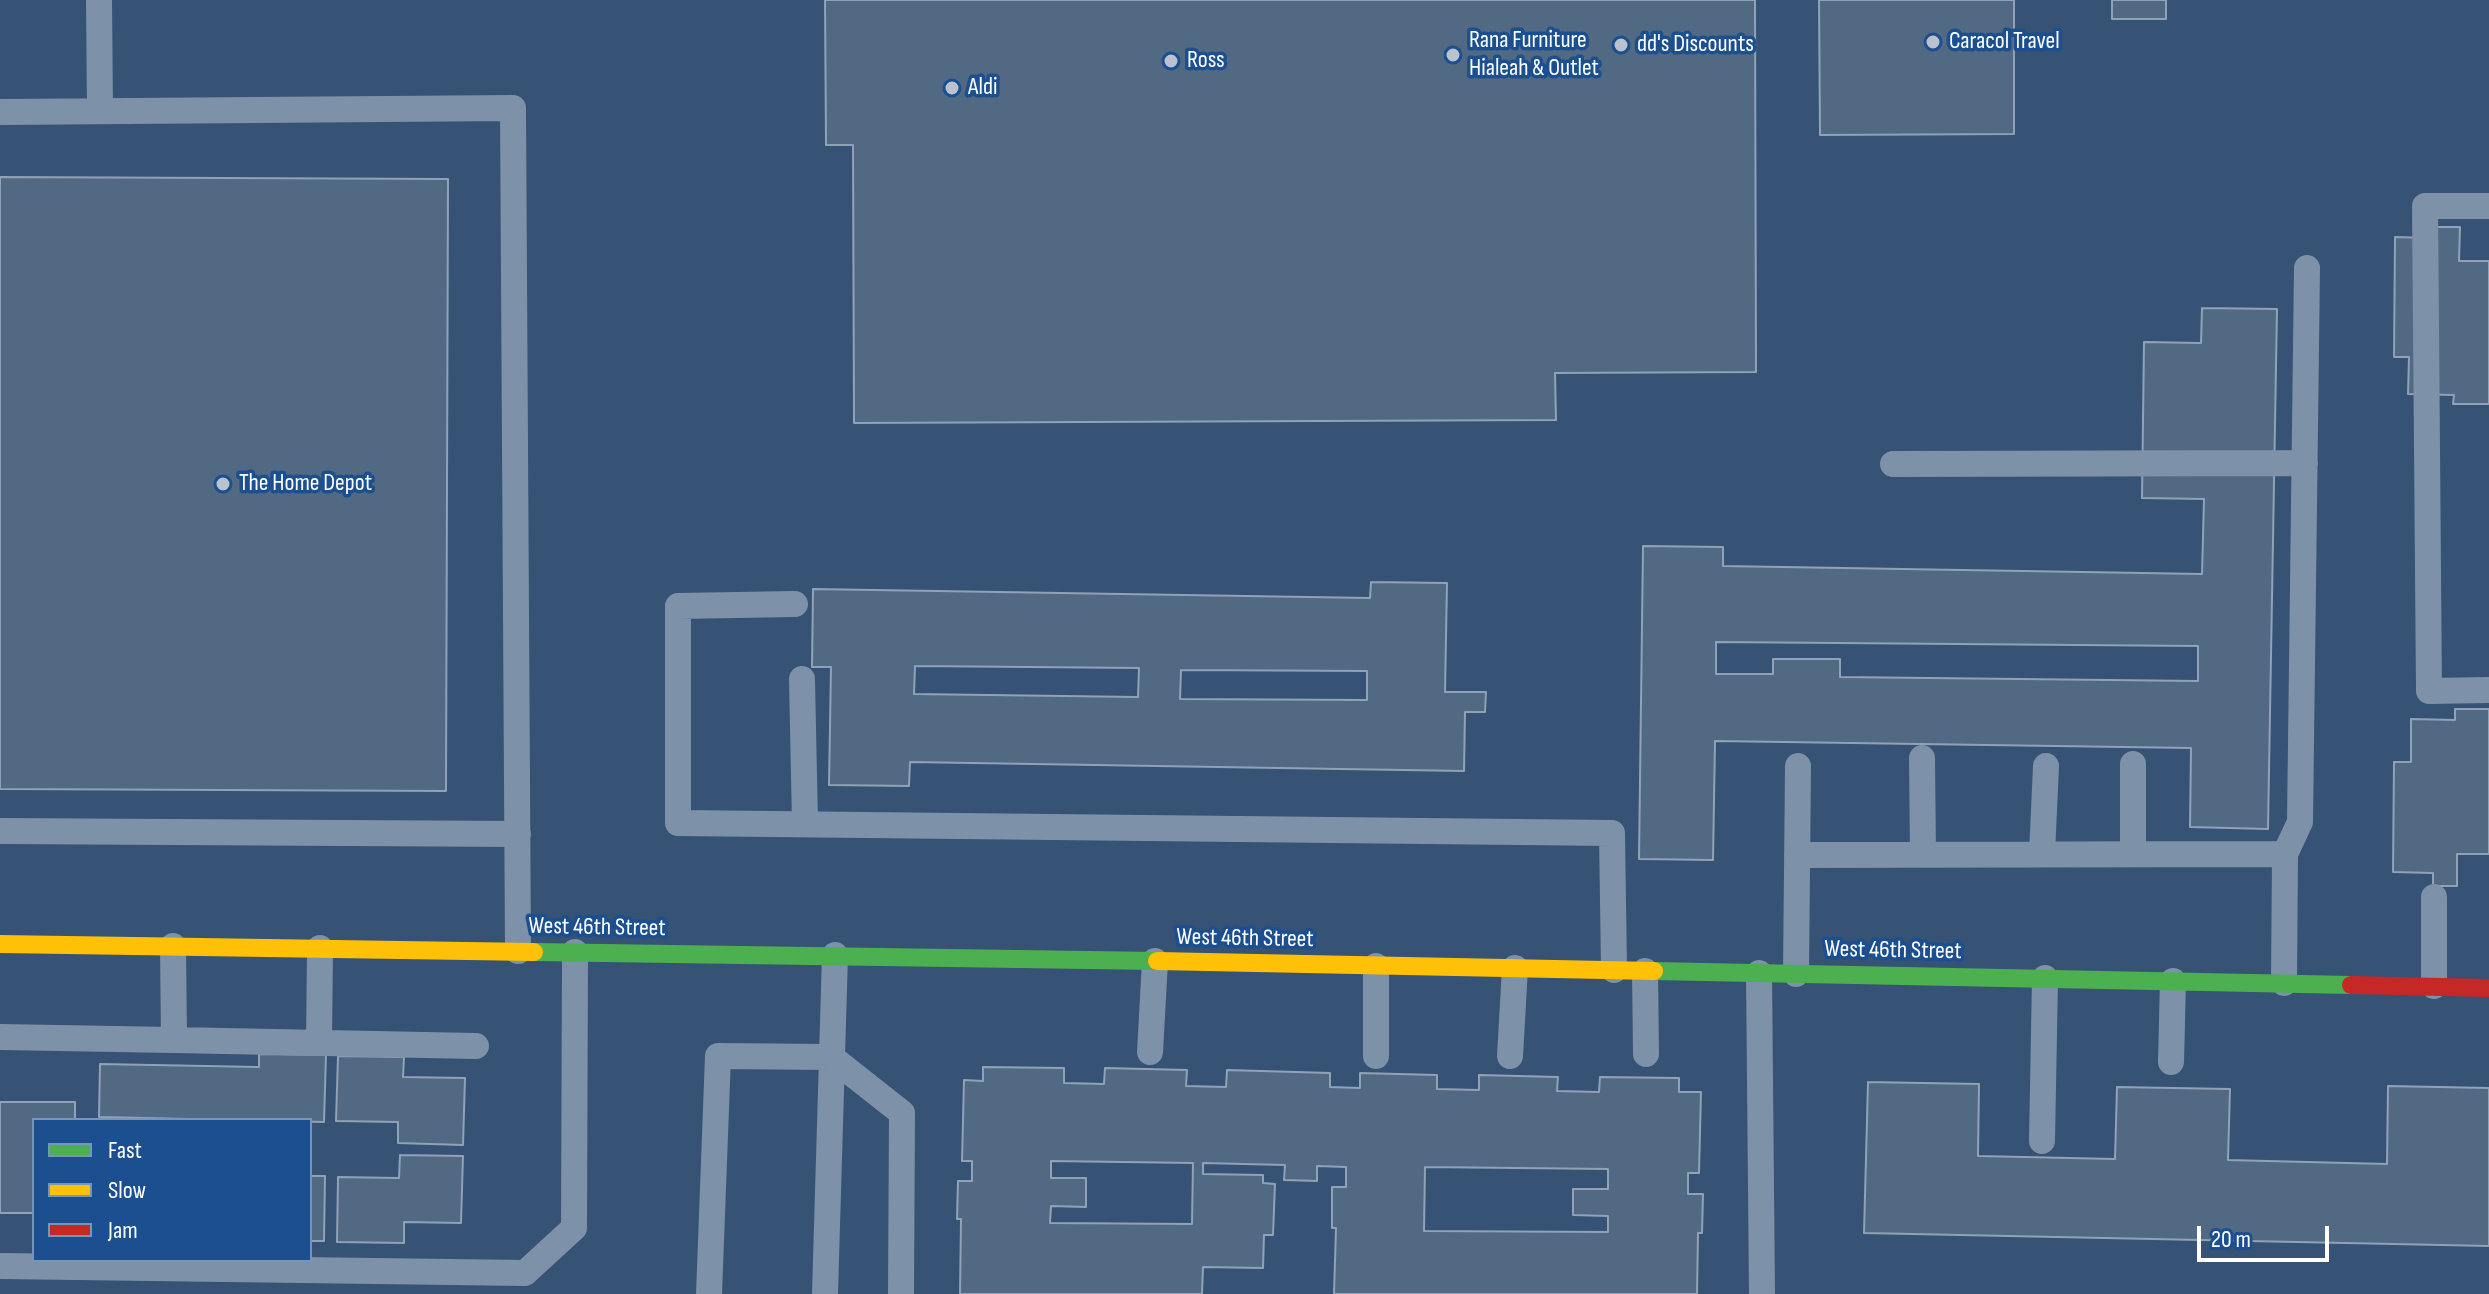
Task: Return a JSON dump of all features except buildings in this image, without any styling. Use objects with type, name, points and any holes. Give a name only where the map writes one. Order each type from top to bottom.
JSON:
[{"type":"street","name":"West 46th Street","points":[[0,944],[835,955],[2489,988]]},
{"type":"lane","points":[[99,0],[100,111]]},
{"type":"lane","points":[[0,112],[513,108],[518,951]]},
{"type":"lane","points":[[2489,206],[2425,206],[2429,691],[2489,690]]},
{"type":"lane","points":[[2284,983],[2285,854],[2300,822],[2307,268]]},
{"type":"lane","points":[[1893,464],[2305,463]]},
{"type":"lane","points":[[795,604],[678,606],[678,823],[1612,833],[1614,970]]},
{"type":"lane","points":[[802,679],[805,824]]},
{"type":"lane","points":[[1922,758],[1923,854]]},
{"type":"lane","points":[[2133,764],[2133,854]]},
{"type":"lane","points":[[1796,974],[1798,766]]},
{"type":"lane","points":[[2042,854],[2046,766]]},
{"type":"lane","points":[[0,831],[518,834]]},
{"type":"lane","points":[[1797,855],[2285,854]]},
{"type":"lane","points":[[2434,897],[2434,986]]},
{"type":"lane","points":[[173,946],[174,1040]]},
{"type":"lane","points":[[319,1043],[320,948]]},
{"type":"lane","points":[[0,1266],[525,1273],[574,1228],[575,952]]},
{"type":"lane","points":[[825,1294],[835,955]]},
{"type":"lane","points":[[1150,1052],[1155,961]]},
{"type":"lane","points":[[1376,966],[1376,1056]]},
{"type":"lane","points":[[1510,1056],[1515,968]]},
{"type":"lane","points":[[1645,971],[1646,1054]]},
{"type":"lane","points":[[1759,973],[1762,1294]]},
{"type":"lane","points":[[2042,1141],[2045,978]]},
{"type":"lane","points":[[2171,1062],[2173,981]]},
{"type":"lane","points":[[0,1037],[476,1046]]},
{"type":"lane","points":[[709,1294],[718,1056],[831,1057],[902,1113],[901,1294]]},
{"type":"traffic: fast","points":[[534,952],[1157,961]]},
{"type":"traffic: fast","points":[[1654,971],[2351,985]]},
{"type":"traffic: slow","points":[[0,944],[534,952]]},
{"type":"traffic: slow","points":[[1157,961],[1654,971]]},
{"type":"traffic: jam","points":[[2351,985],[2489,988]]},
{"type":"place","name":"Caracol Travel","points":[[1933,42]]},
{"type":"place","name":"dd's Discounts","points":[[1621,45]]},
{"type":"place","name":"Rana Furniture Hialeah & Outlet","points":[[1453,55]]},
{"type":"place","name":"Ross","points":[[1171,61]]},
{"type":"place","name":"Aldi","points":[[952,88]]},
{"type":"place","name":"The Home Depot","points":[[223,484]]}]
